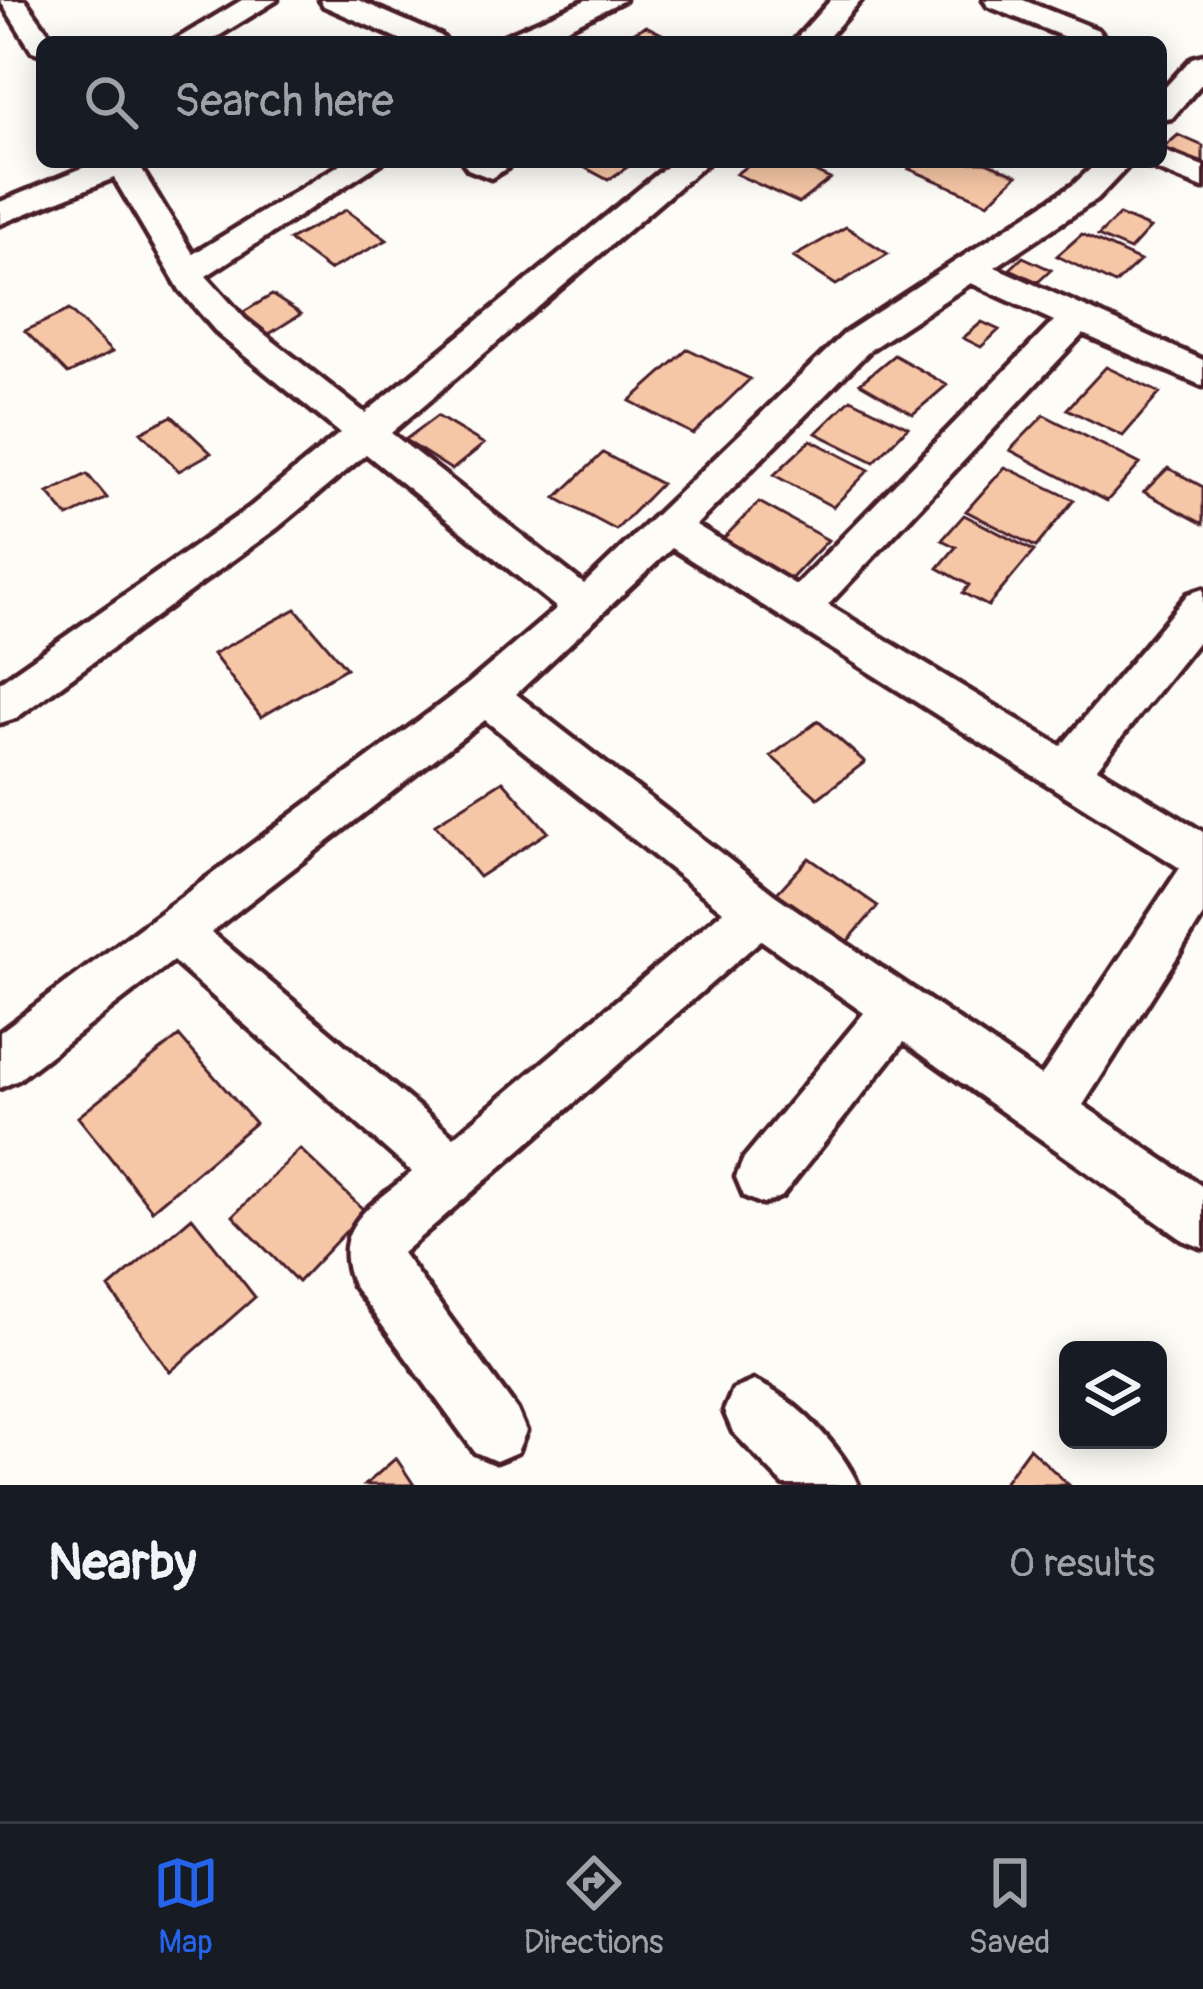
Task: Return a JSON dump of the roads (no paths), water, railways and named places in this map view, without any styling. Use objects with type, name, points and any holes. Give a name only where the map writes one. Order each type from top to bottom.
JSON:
[{"type":"street","points":[[11,0],[36,36]]},
{"type":"street","points":[[198,36],[263,0]]},
{"type":"street","points":[[334,0],[417,36]]},
{"type":"street","points":[[528,36],[610,0]]},
{"type":"street","points":[[814,36],[847,0]]},
{"type":"street","points":[[998,0],[1088,36]]},
{"type":"street","points":[[1167,104],[1203,64]]},
{"type":"street","points":[[1167,163],[1203,178]]},
{"type":"street","points":[[0,214],[110,168]]},
{"type":"street","points":[[125,168],[206,302],[232,327],[586,608]]},
{"type":"street","points":[[187,273],[356,168]]},
{"type":"street","points":[[0,705],[263,518],[685,168]]},
{"type":"street","points":[[0,1063],[485,695],[586,608],[858,341],[1085,192],[1110,168]]},
{"type":"street","points":[[968,268],[1203,374]]},
{"type":"street","points":[[800,605],[1077,318]]},
{"type":"street","points":[[670,528],[1203,857]]},
{"type":"street","points":[[1067,771],[1203,605]]},
{"type":"street","points":[[485,695],[759,911],[1203,1220]]},
{"type":"street","points":[[1049,1111],[1203,874]]},
{"type":"street","points":[[496,1431],[383,1281],[370,1252],[374,1240],[759,911]]},
{"type":"street","points":[[175,932],[453,1172]]},
{"type":"street","points":[[764,1177],[900,1008]]},
{"type":"street","points":[[754,1411],[827,1485]]}]
